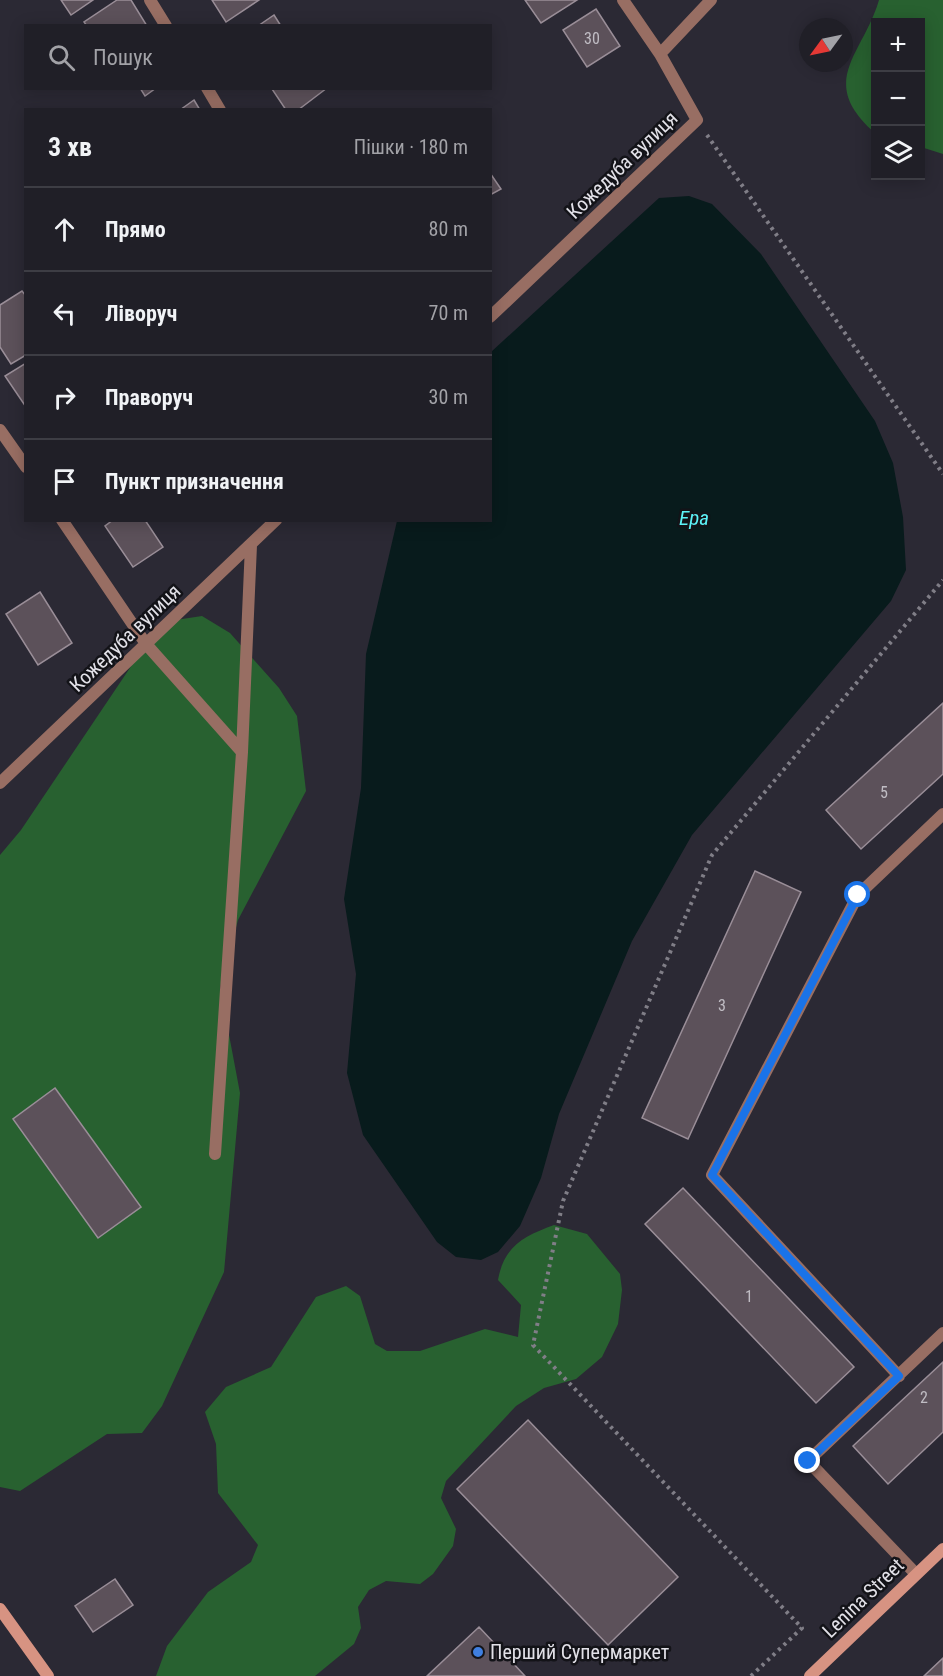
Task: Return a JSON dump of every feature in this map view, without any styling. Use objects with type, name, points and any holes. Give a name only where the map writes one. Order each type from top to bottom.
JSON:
[{"type":"main road","name":"Lenina Street","points":[[810,1676],[943,1549]]},
{"type":"main road","points":[[0,1610],[48,1676]]},
{"type":"street","points":[[150,0],[165,24]]},
{"type":"street","name":"Кожедуба вулиця","points":[[492,315],[697,120],[660,54],[624,0]]},
{"type":"street","points":[[660,54],[711,0]]},
{"type":"street","points":[[208,90],[219,108]]},
{"type":"street","points":[[0,430],[24,464]]},
{"type":"street","points":[[63,522],[146,644],[242,752]]},
{"type":"street","name":"Кожедуба вулиця","points":[[0,783],[274,522]]},
{"type":"street","points":[[215,1154],[242,752],[251,545]]},
{"type":"street","points":[[899,1376],[712,1175],[858,895],[943,814]]},
{"type":"street","points":[[916,1574],[808,1461],[943,1333]]},
{"type":"path","points":[[697,120],[943,474]]},
{"type":"path","points":[[751,1676],[802,1628],[533,1344],[563,1201],[712,855],[943,580]]},
{"type":"green space","points":[[879,0],[943,0],[943,154],[925,148],[925,18],[872,18]]},
{"type":"green space","points":[[871,21],[871,129],[858,115],[848,98],[846,83],[848,72],[853,72],[855,53]]},
{"type":"green space","points":[[202,616],[230,633],[279,688],[297,716],[306,791],[238,920],[220,987],[240,1093],[224,1272],[162,1406],[142,1433],[107,1434],[20,1491],[0,1487],[0,855],[21,830],[146,644],[169,621]]},
{"type":"green space","points":[[554,1225],[587,1234],[620,1274],[622,1290],[618,1324],[602,1357],[576,1379],[544,1388],[516,1406],[446,1481],[441,1498],[456,1529],[453,1546],[433,1574],[420,1584],[386,1581],[369,1590],[358,1607],[361,1628],[354,1644],[315,1676],[156,1676],[167,1646],[208,1592],[251,1562],[258,1545],[218,1493],[216,1444],[205,1412],[226,1387],[271,1367],[316,1297],[346,1286],[360,1296],[375,1344],[387,1351],[420,1351],[485,1329],[518,1337],[521,1305],[498,1280],[501,1268],[510,1251],[517,1244],[533,1233]]},
{"type":"water","name":"Ера","points":[[689,196],[712,204],[761,254],[875,421],[893,463],[903,517],[906,570],[891,601],[692,835],[632,941],[559,1114],[541,1178],[520,1226],[498,1252],[481,1260],[456,1257],[437,1242],[363,1135],[347,1073],[356,974],[344,899],[361,788],[366,654],[397,522],[492,522],[492,351],[659,198]]},
{"type":"building","points":[[61,0],[93,0],[71,15]]},
{"type":"building","points":[[117,0],[131,0],[146,24],[86,24],[84,22]]},
{"type":"building","points":[[212,0],[259,0],[226,22]]},
{"type":"building","points":[[525,0],[577,0],[541,23]]},
{"type":"building","points":[[596,9],[620,46],[587,67],[563,30]]},
{"type":"building","points":[[274,15],[280,24],[261,24]]},
{"type":"building","points":[[141,90],[153,90],[145,96]]},
{"type":"building","points":[[273,90],[324,90],[301,108],[285,108]]},
{"type":"building","points":[[194,100],[199,108],[183,108]]},
{"type":"building","points":[[492,176],[501,189],[492,194]]},
{"type":"building","points":[[22,291],[24,294],[24,356],[11,364],[0,347],[0,305]]},
{"type":"building","points":[[24,364],[24,404],[5,376]]},
{"type":"building","points":[[110,522],[146,522],[163,547],[133,567],[105,526]]},
{"type":"building","points":[[40,592],[72,643],[38,665],[6,614]]},
{"type":"building","points":[[943,703],[943,774],[861,849],[826,810]]},
{"type":"building","points":[[755,871],[801,892],[688,1139],[642,1118]]},
{"type":"building","points":[[55,1088],[141,1207],[98,1238],[13,1119]]},
{"type":"building","points":[[683,1188],[854,1367],[816,1403],[645,1224]]},
{"type":"building","points":[[943,1362],[943,1432],[888,1484],[853,1446]]},
{"type":"building","points":[[528,1420],[678,1577],[608,1645],[457,1489]]},
{"type":"building","points":[[115,1579],[133,1605],[93,1632],[75,1606]]},
{"type":"building","name":"Перший Супермаркет","points":[[479,1627],[525,1676],[427,1676]]},
{"type":"building","points":[[943,1658],[943,1676],[924,1676]]},
{"type":"place","name":"Перший Супермаркет","points":[[478,1652]]},
{"type":"route","points":[[808,1461],[899,1376],[712,1175],[858,895]]}]
